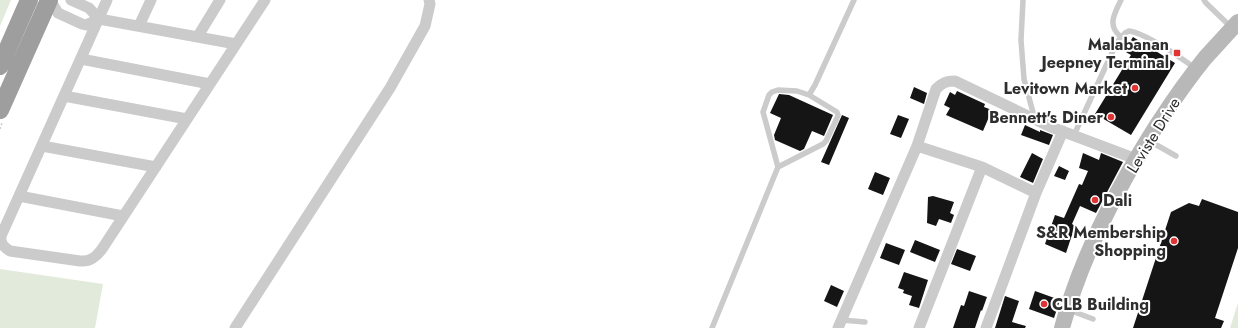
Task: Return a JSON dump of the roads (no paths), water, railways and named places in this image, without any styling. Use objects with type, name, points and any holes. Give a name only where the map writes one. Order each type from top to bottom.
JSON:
[{"type":"highway","points":[[0,66],[29,0]]},
{"type":"highway","points":[[0,110],[49,0]]},
{"type":"main road","name":"Leviste Drive","points":[[1062,328],[1097,232],[1136,159],[1166,112],[1197,69],[1236,27]]},
{"type":"main road","name":"Leviste Drive","points":[[1069,310],[1108,224],[1153,143],[1192,84],[1236,27]]},
{"type":"street","points":[[49,0],[55,11],[86,25],[99,20],[198,36],[236,44]]},
{"type":"street","points":[[71,0],[89,8],[99,20]]},
{"type":"street","points":[[107,0],[19,196],[1,240],[3,246],[14,252],[80,261],[89,260],[98,254],[265,0]]},
{"type":"street","points":[[139,26],[151,0]]},
{"type":"street","points":[[198,36],[220,0]]},
{"type":"street","points":[[235,328],[390,88],[425,26],[430,4],[429,0]]},
{"type":"street","points":[[81,59],[210,84]]},
{"type":"street","points":[[840,324],[917,146],[936,89],[941,84],[948,81],[955,81],[1035,120],[1136,159]]},
{"type":"street","points":[[64,96],[187,119]]},
{"type":"street","points":[[986,328],[1036,193],[1063,131]]},
{"type":"street","points":[[42,146],[156,167]]},
{"type":"street","points":[[917,146],[982,167],[1036,193]]},
{"type":"street","points":[[919,328],[982,167]]},
{"type":"street","points":[[19,196],[123,216]]},
{"type":"lane","points":[[809,95],[854,0]]},
{"type":"lane","points":[[1023,0],[1021,40],[1024,79],[1035,120]]},
{"type":"lane","points":[[1121,0],[1112,23],[1115,33],[1121,37]]},
{"type":"lane","points":[[1204,0],[1236,27]]},
{"type":"lane","points":[[1074,135],[1121,37],[1129,31],[1140,34],[1197,69]]},
{"type":"lane","points":[[712,328],[778,167],[763,112],[769,95],[778,90],[797,91],[809,95],[837,112],[837,118],[826,142],[778,167]]},
{"type":"lane","points":[[1153,143],[1176,156]]},
{"type":"lane","points":[[1069,310],[1093,319]]},
{"type":"lane","points":[[840,324],[865,322]]},
{"type":"place","name":"Malabanan Jeepney Terminal","points":[[1177,53]]},
{"type":"place","name":"Levitown Market","points":[[1135,88]]},
{"type":"place","name":"Bennett's Diner","points":[[1111,117]]},
{"type":"place","name":"Dali","points":[[1095,200]]},
{"type":"place","name":"S&R Membership Shopping","points":[[1174,241]]},
{"type":"place","name":"CLB Building","points":[[1044,304]]}]
